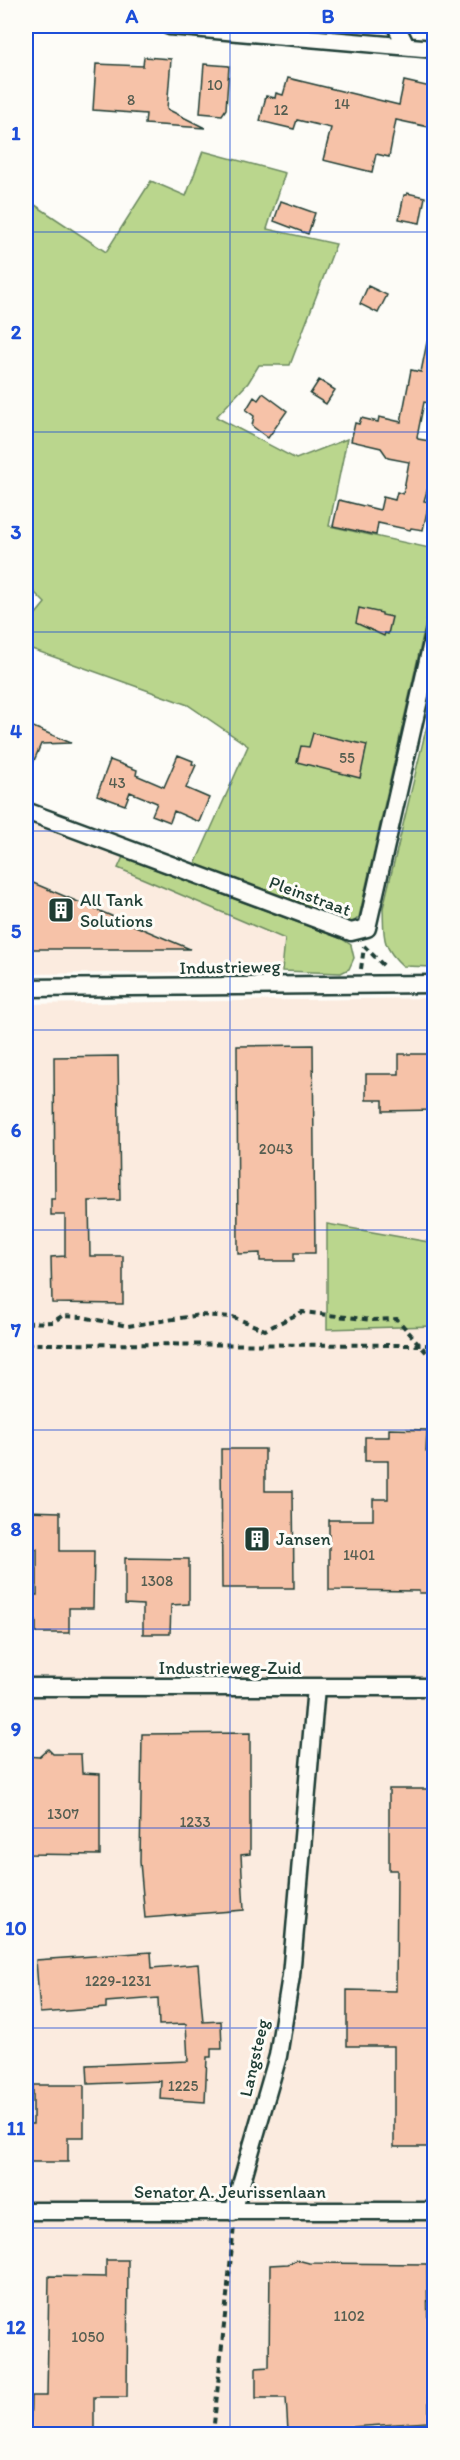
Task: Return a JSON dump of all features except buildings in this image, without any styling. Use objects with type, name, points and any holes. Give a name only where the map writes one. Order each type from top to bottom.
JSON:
[{"type":"street","points":[[170,26],[435,49]]},
{"type":"street","points":[[396,26],[406,46]]},
{"type":"street","name":"Pleinstraat","points":[[26,811],[359,930],[435,634]]},
{"type":"street","name":"Industrieweg","points":[[26,988],[435,984]]},
{"type":"street","name":"Industrieweg-Zuid","points":[[26,1687],[435,1688]]},
{"type":"street","name":"Langsteeg","points":[[233,2212],[278,2056],[291,1976],[316,1688]]},
{"type":"street","name":"Senator A. Jeurissenlaan","points":[[26,2211],[435,2211]]},
{"type":"path","points":[[435,865],[433,876],[435,881]]},
{"type":"path","points":[[358,985],[364,946],[359,930]]},
{"type":"path","points":[[359,930],[364,946],[402,985]]},
{"type":"path","points":[[26,1323],[53,1322],[63,1316],[82,1317],[128,1326],[200,1316],[233,1317],[265,1330],[302,1312],[373,1320],[397,1319],[435,1361]]},
{"type":"path","points":[[26,1344],[435,1346]]},
{"type":"path","points":[[213,2434],[235,2235],[233,2212]]},
{"type":"shaded area","points":[[26,822],[123,857],[118,868],[285,939],[282,971],[26,974]]},
{"type":"shaded area","points":[[434,998],[434,2434],[26,2434],[26,1004]]},
{"type":"green space","points":[[203,151],[285,173],[267,229],[336,244],[290,365],[259,365],[248,383],[216,417],[296,459],[347,439],[329,526],[434,549],[434,587],[359,917],[352,923],[193,869],[248,746],[188,705],[26,647],[26,626],[45,603],[26,584],[26,199],[106,252],[151,181],[186,196]]},
{"type":"green space","points":[[434,696],[434,967],[403,966],[387,947],[383,926],[383,908]]},
{"type":"green space","points":[[123,857],[342,939],[351,945],[354,958],[349,969],[341,973],[282,971],[285,939],[118,868]]},
{"type":"green space","points":[[327,1224],[434,1243],[434,1326],[327,1329]]},
{"type":"place","name":"All Tank Solutions","points":[[61,910]]},
{"type":"place","name":"Jansen","points":[[257,1539]]}]
